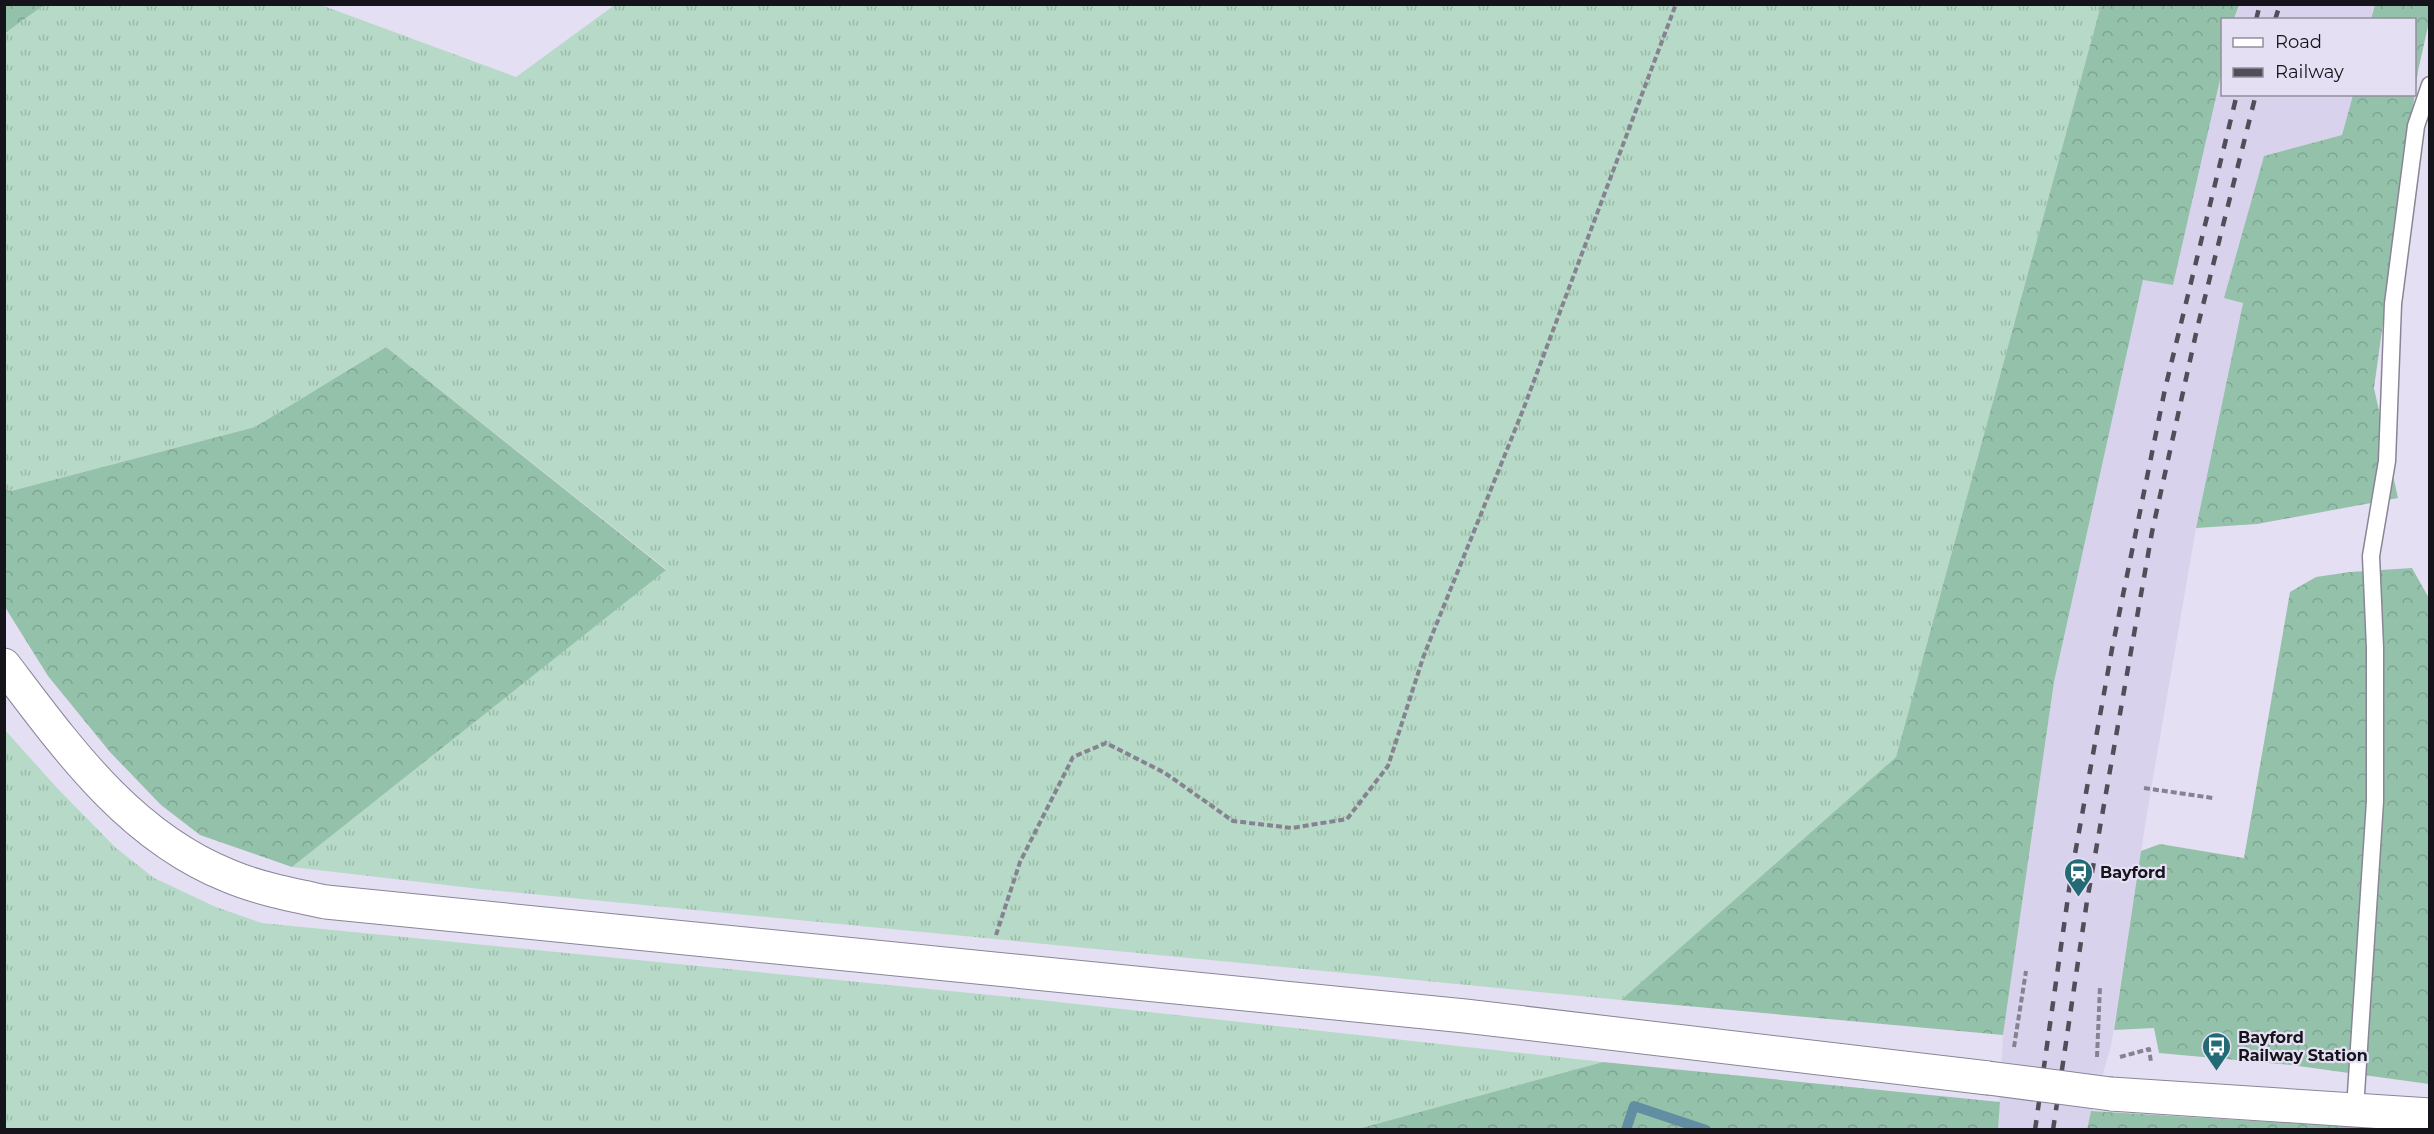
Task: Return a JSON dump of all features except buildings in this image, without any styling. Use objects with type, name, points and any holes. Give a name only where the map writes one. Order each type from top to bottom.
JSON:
[{"type":"street","points":[[4,665],[74,757],[112,798],[142,824],[199,862],[228,876],[270,890],[326,902],[1465,1016],[1988,1078],[2111,1095],[2355,1108],[2430,1115]]},
{"type":"lane","points":[[2355,1108],[2375,801],[2375,648],[2371,556],[2387,461],[2393,304],[2416,126],[2430,85]]},
{"type":"path","points":[[992,968],[996,935],[1020,862],[1073,757],[1106,743],[1165,773],[1233,821],[1292,828],[1347,819],[1388,766],[1424,656],[1523,410],[1676,4]]},
{"type":"path","points":[[2144,788],[2213,798]]},
{"type":"path","points":[[2013,1055],[2026,971]]},
{"type":"path","points":[[2097,1064],[2100,986]]},
{"type":"shaded area","points":[[2239,5],[2375,5],[2371,18],[2236,18]]},
{"type":"shaded area","points":[[2221,75],[2221,96],[2353,96],[2342,135],[2264,156],[2225,298],[2243,302],[2196,528],[2147,813],[2111,1046],[2087,1129],[1998,1130],[2003,1035],[2054,682],[2143,280],[2173,285]]},
{"type":"green space","points":[[5,4],[44,4],[44,5],[5,33]]},
{"type":"green space","points":[[616,4],[2101,5],[1896,757],[1621,1000],[480,889],[292,867],[666,569],[386,347],[255,427],[11,491],[5,490],[4,33],[44,5],[321,5],[516,77]]},
{"type":"green space","points":[[2101,5],[2239,5],[2234,18],[2221,18],[2221,75],[2173,285],[2143,280],[2054,682],[2003,1035],[1621,1000],[1896,757]]},
{"type":"green space","points":[[2375,5],[2429,5],[2429,22],[2416,85],[2416,18],[2371,18]]},
{"type":"green space","points":[[2353,96],[2415,96],[2374,388],[2398,498],[2257,524],[2196,528],[2243,303],[2224,298],[2264,156],[2342,135]]},
{"type":"green space","points":[[386,347],[666,570],[292,867],[200,835],[161,805],[110,752],[48,676],[5,607],[5,490],[11,491],[255,427]]},
{"type":"green space","points":[[2412,568],[2430,600],[2429,1084],[2291,1065],[2159,1053],[2154,1028],[2114,1030],[2141,851],[2160,844],[2244,858],[2290,592],[2316,577],[2350,572]]},
{"type":"green space","points":[[4,729],[116,848],[154,878],[216,907],[262,923],[1031,999],[1603,1062],[1358,1130],[5,1129]]},
{"type":"green space","points":[[1603,1062],[2000,1102],[1998,1129],[1358,1129]]},
{"type":"green space","points":[[2091,1111],[2404,1130],[2087,1130]]},
{"type":"waterway","points":[[1626,1130],[1634,1106],[1706,1130]]},
{"type":"railway","points":[[2256,18],[2260,4]]},
{"type":"railway","points":[[2276,18],[2280,4]]},
{"type":"railway","points":[[2035,1130],[2071,876],[2112,649],[2165,389],[2237,96]]},
{"type":"railway","points":[[2053,1130],[2087,901],[2152,532],[2197,329],[2255,96]]},
{"type":"place","name":"Bayford","points":[[2079,898]]},
{"type":"place","name":"Bayford Railway Station","points":[[2217,1072]]}]
